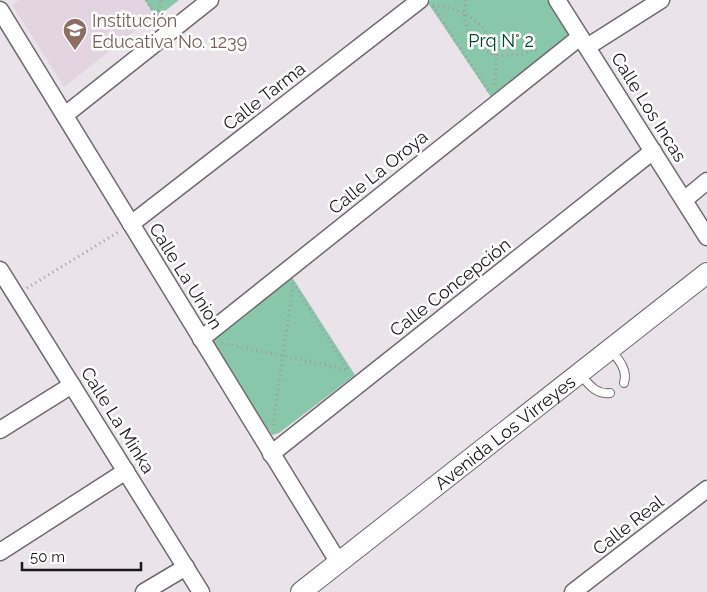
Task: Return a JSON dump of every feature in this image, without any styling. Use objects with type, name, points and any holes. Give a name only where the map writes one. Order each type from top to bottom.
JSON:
[{"type":"street","points":[[65,115],[210,0]]},
{"type":"street","name":"Calle Tarma","points":[[131,224],[420,0]]},
{"type":"street","name":"Calle Los Incas","points":[[557,0],[707,236]]},
{"type":"street","name":"Calle La Oroya","points":[[201,339],[584,42],[661,0]]},
{"type":"street","name":"Calle La Union","points":[[0,10],[338,563]]},
{"type":"street","name":"Calle Concepción","points":[[271,454],[653,151]]},
{"type":"street","points":[[684,200],[707,182]]},
{"type":"street","name":"Calle La Minka","points":[[0,270],[202,592]]},
{"type":"street","name":"Avenida Los Virreyes","points":[[301,592],[707,273]]},
{"type":"street","points":[[0,430],[72,385]]},
{"type":"street","points":[[0,552],[126,471]]},
{"type":"street","name":"Calle Real","points":[[573,592],[707,489]]},
{"type":"street","points":[[144,592],[186,567]]},
{"type":"lane","points":[[611,349],[624,370],[626,377],[624,383]]},
{"type":"lane","points":[[580,373],[596,391],[604,394],[610,393]]},
{"type":"path","points":[[146,0],[156,16],[162,0]]},
{"type":"path","points":[[466,0],[463,12],[468,34],[482,47],[495,54],[506,56],[519,56],[534,49],[540,52]]},
{"type":"path","points":[[433,6],[454,8],[481,25],[492,44],[495,54],[496,74],[489,93],[433,6]]},
{"type":"path","points":[[16,295],[131,224]]},
{"type":"path","points":[[218,342],[283,356],[348,370],[293,282],[289,310],[283,356],[273,429]]},
{"type":"shaded area","name":"Institución Educativa No. 1239","points":[[20,0],[145,0],[155,15],[64,87],[12,5]]},
{"type":"green space","points":[[145,0],[179,0],[156,18]]},
{"type":"green space","name":"Prq N° 2","points":[[431,0],[548,0],[571,36],[493,100],[428,3]]},
{"type":"green space","points":[[292,277],[355,375],[279,433],[272,435],[213,347],[213,338]]},
{"type":"place","name":"Institución Educativa No. 1239","points":[[75,51]]}]
